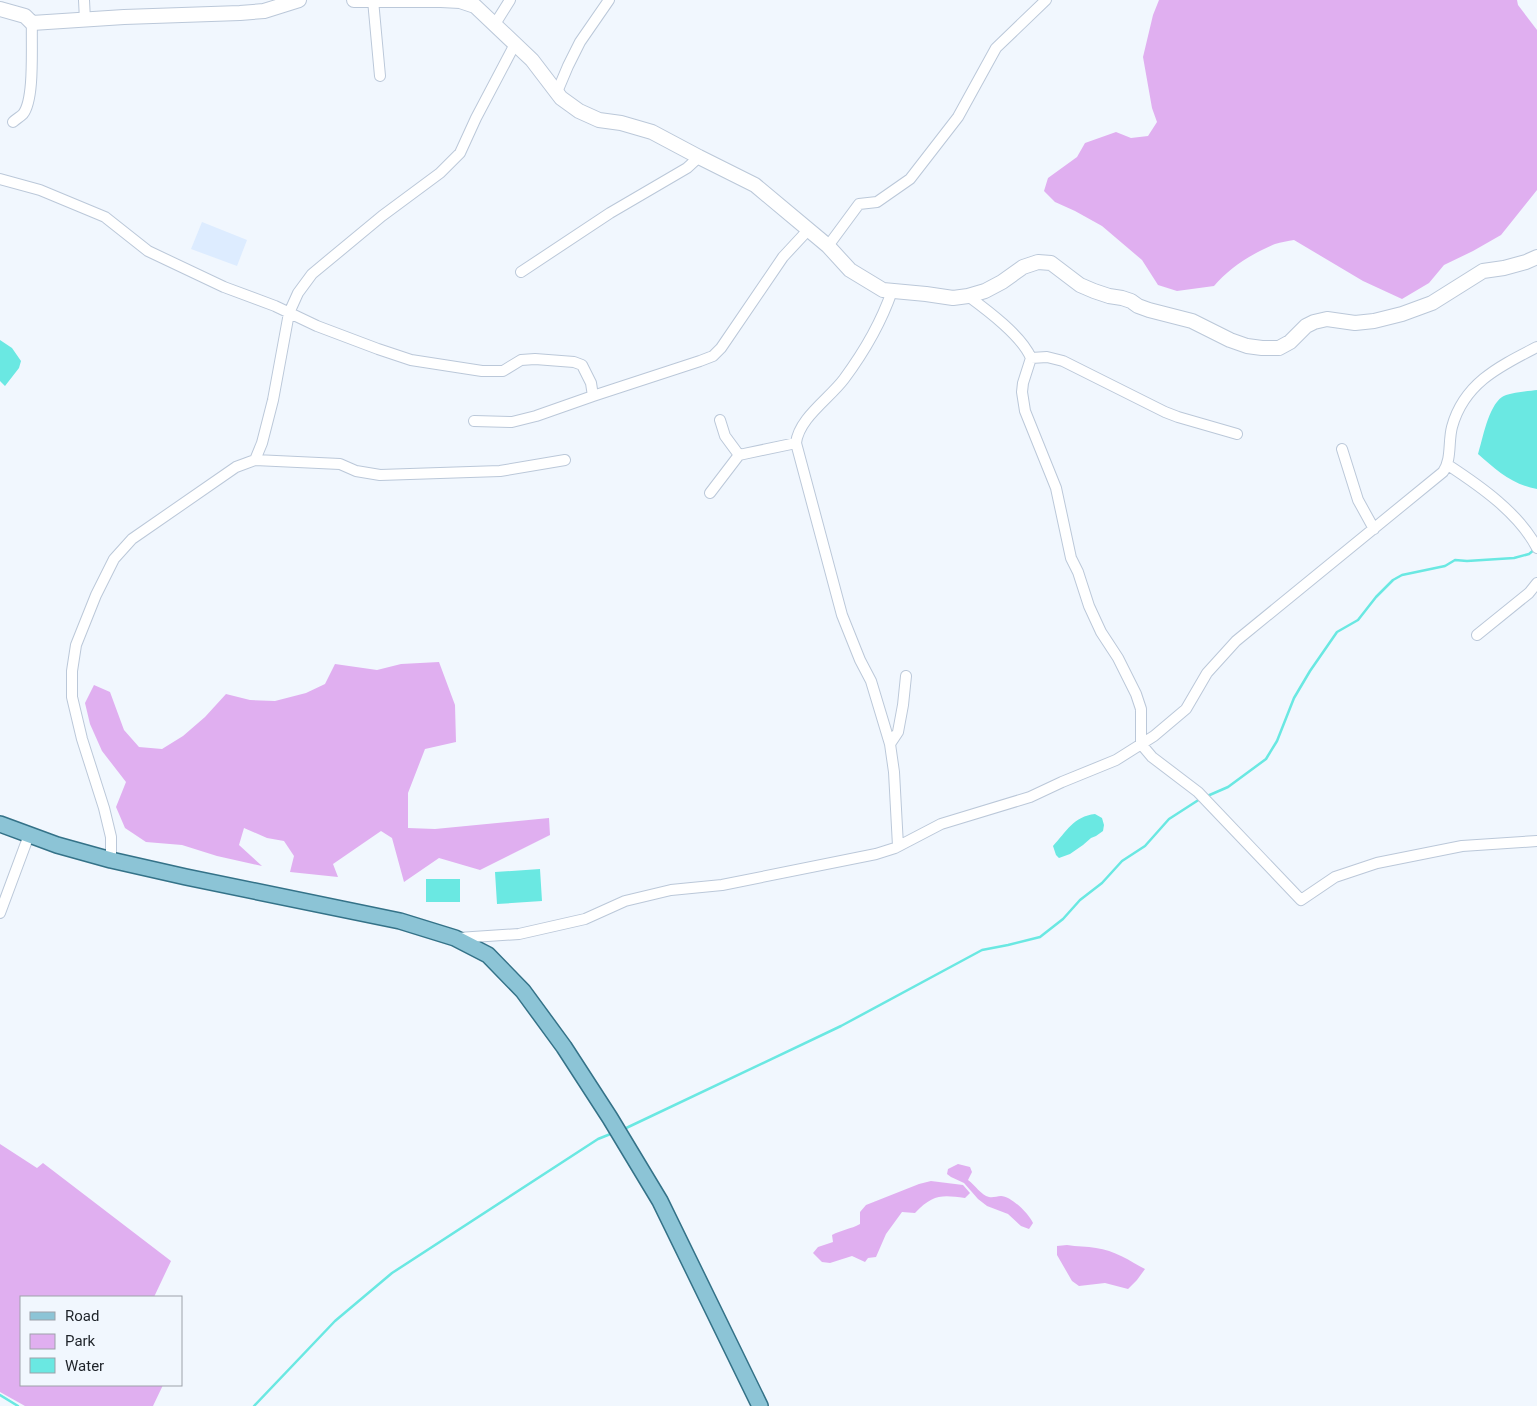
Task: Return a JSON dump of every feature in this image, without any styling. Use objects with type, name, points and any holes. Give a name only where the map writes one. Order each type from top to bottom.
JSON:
[{"type":"main road","points":[[0,824],[57,845],[111,860],[400,921],[456,938],[488,955],[523,990],[564,1046],[610,1118],[660,1201],[760,1406]]},
{"type":"street","points":[[84,0],[85,20]]},
{"type":"street","points":[[32,23],[264,11],[299,0]]},
{"type":"street","points":[[354,0],[460,1],[475,6],[532,60],[561,98],[579,111],[599,120],[621,123],[652,132],[699,158],[755,185],[810,229],[850,270],[883,290],[953,298],[968,296],[985,291],[1031,264],[1038,262],[1051,263],[1080,285],[1094,291],[1131,300],[1138,306],[1192,321],[1230,340],[1247,346],[1279,348],[1290,342],[1314,322],[1327,319],[1354,323],[1374,321],[1402,314],[1432,303],[1483,271],[1504,268],[1537,257]]},
{"type":"street","points":[[372,0],[380,76]]},
{"type":"street","points":[[495,24],[510,0]]},
{"type":"street","points":[[557,92],[580,42],[609,0]]},
{"type":"street","points":[[828,246],[859,204],[877,202],[910,179],[958,117],[996,48],[1046,0]]},
{"type":"street","points":[[0,10],[25,16],[32,23],[32,73],[28,105],[23,114],[14,122]]},
{"type":"street","points":[[255,460],[262,443],[273,400],[289,313],[298,294],[312,274],[382,216],[440,173],[460,153],[515,44]]},
{"type":"street","points":[[521,272],[610,214],[687,168],[699,158]]},
{"type":"street","points":[[0,179],[40,190],[105,217],[148,251],[224,286],[378,350],[411,360],[482,371],[503,371],[521,360],[535,359],[574,362],[582,365],[591,383],[593,396]]},
{"type":"street","points":[[474,421],[512,422],[536,416],[713,356],[721,348],[782,257],[810,229]]},
{"type":"street","points":[[892,291],[886,310],[872,336],[843,380],[804,423],[797,435],[796,443],[842,615],[860,660],[871,681],[890,744],[894,772],[898,846]]},
{"type":"street","points":[[968,296],[990,312],[1016,338],[1031,358]]},
{"type":"street","points":[[456,938],[519,934],[586,919],[625,901],[671,890],[732,883],[876,854],[898,846],[941,824],[1030,797],[1116,760],[1154,736],[1186,709],[1207,673],[1236,641],[1443,472],[1448,465],[1451,428],[1461,403],[1479,383],[1498,367],[1537,347]]},
{"type":"street","points":[[1031,358],[1047,357],[1063,361],[1165,412],[1237,434]]},
{"type":"street","points":[[1031,358],[1022,383],[1025,411],[1056,488],[1071,558],[1078,572],[1089,606],[1136,694],[1141,709],[1141,744],[1152,757],[1198,792],[1301,900],[1335,877],[1377,863],[1462,846],[1537,841]]},
{"type":"street","points":[[720,420],[725,436],[739,456]]},
{"type":"street","points":[[710,494],[739,456],[796,443]]},
{"type":"street","points":[[1342,449],[1358,500],[1374,529]]},
{"type":"street","points":[[111,860],[111,837],[104,808],[82,739],[72,697],[72,672],[76,645],[96,594],[114,560],[132,539],[236,467],[255,460],[340,464],[356,471],[380,475],[500,471],[565,460]]},
{"type":"street","points":[[1448,465],[1479,485],[1507,511],[1531,538],[1537,548]]},
{"type":"street","points":[[1477,635],[1530,593],[1537,583]]},
{"type":"street","points":[[890,744],[898,732],[906,676]]},
{"type":"street","points":[[0,913],[29,835]]},
{"type":"shaded area","points":[[202,222],[247,240],[237,266],[191,249]]},
{"type":"green space","points":[[1159,0],[1517,0],[1518,5],[1537,30],[1537,190],[1501,235],[1444,265],[1429,283],[1402,299],[1363,281],[1294,240],[1275,244],[1250,256],[1234,267],[1214,286],[1177,291],[1158,285],[1142,260],[1102,226],[1055,202],[1044,191],[1048,178],[1077,157],[1085,143],[1116,132],[1131,138],[1148,136],[1157,122],[1152,108],[1143,57],[1153,15]]},
{"type":"green space","points":[[439,662],[455,705],[456,742],[425,749],[408,793],[408,828],[435,829],[549,818],[550,835],[480,870],[439,858],[404,882],[392,838],[381,831],[333,864],[338,877],[290,872],[294,856],[284,841],[267,838],[244,828],[239,845],[262,866],[217,856],[182,845],[146,842],[125,828],[116,807],[126,782],[102,751],[90,724],[85,703],[94,685],[110,692],[124,730],[139,747],[162,749],[183,736],[205,717],[226,694],[250,700],[275,701],[306,693],[325,684],[335,664],[377,670],[401,664]]},
{"type":"green space","points":[[0,1144],[37,1168],[43,1163],[171,1261],[154,1296],[20,1296],[20,1386],[163,1386],[153,1406],[25,1406],[0,1392]]},
{"type":"green space","points":[[958,1164],[970,1167],[972,1172],[968,1180],[983,1194],[990,1197],[1005,1197],[1019,1206],[1033,1223],[1029,1229],[1021,1226],[1008,1214],[987,1206],[964,1183],[947,1174],[948,1169]]},
{"type":"green space","points":[[931,1181],[963,1185],[970,1193],[965,1198],[938,1197],[927,1202],[915,1213],[902,1212],[886,1234],[876,1257],[868,1258],[865,1262],[852,1256],[830,1263],[822,1262],[813,1253],[818,1247],[833,1242],[832,1235],[860,1224],[860,1212],[866,1205]]},
{"type":"green space","points":[[1067,1245],[1103,1249],[1122,1256],[1145,1269],[1128,1289],[1105,1283],[1079,1286],[1072,1281],[1057,1255],[1057,1246]]},
{"type":"water","points":[[0,340],[12,348],[21,361],[19,368],[5,386],[0,381]]},
{"type":"water","points":[[1537,390],[1537,489],[1513,480],[1498,471],[1478,454],[1487,423],[1497,402],[1509,394]]},
{"type":"water","points":[[1095,814],[1102,818],[1103,831],[1070,854],[1059,858],[1053,846],[1066,830],[1081,818]]},
{"type":"water","points":[[540,869],[542,901],[497,904],[495,872]]},
{"type":"water","points":[[426,879],[460,879],[460,902],[426,902]]},
{"type":"waterway","points":[[1205,797],[1228,787],[1266,759],[1277,741],[1294,698],[1337,632],[1358,620],[1376,597],[1393,580],[1402,575],[1445,566],[1455,560],[1514,558],[1529,554],[1535,549]]},
{"type":"waterway","points":[[622,1130],[841,1026],[982,950],[1040,937],[1063,919],[1080,900],[1102,883],[1122,861],[1145,846],[1169,819],[1200,799]]},
{"type":"waterway","points":[[254,1406],[335,1321],[392,1273],[598,1139],[613,1133]]},
{"type":"waterway","points":[[0,1395],[18,1406]]}]
